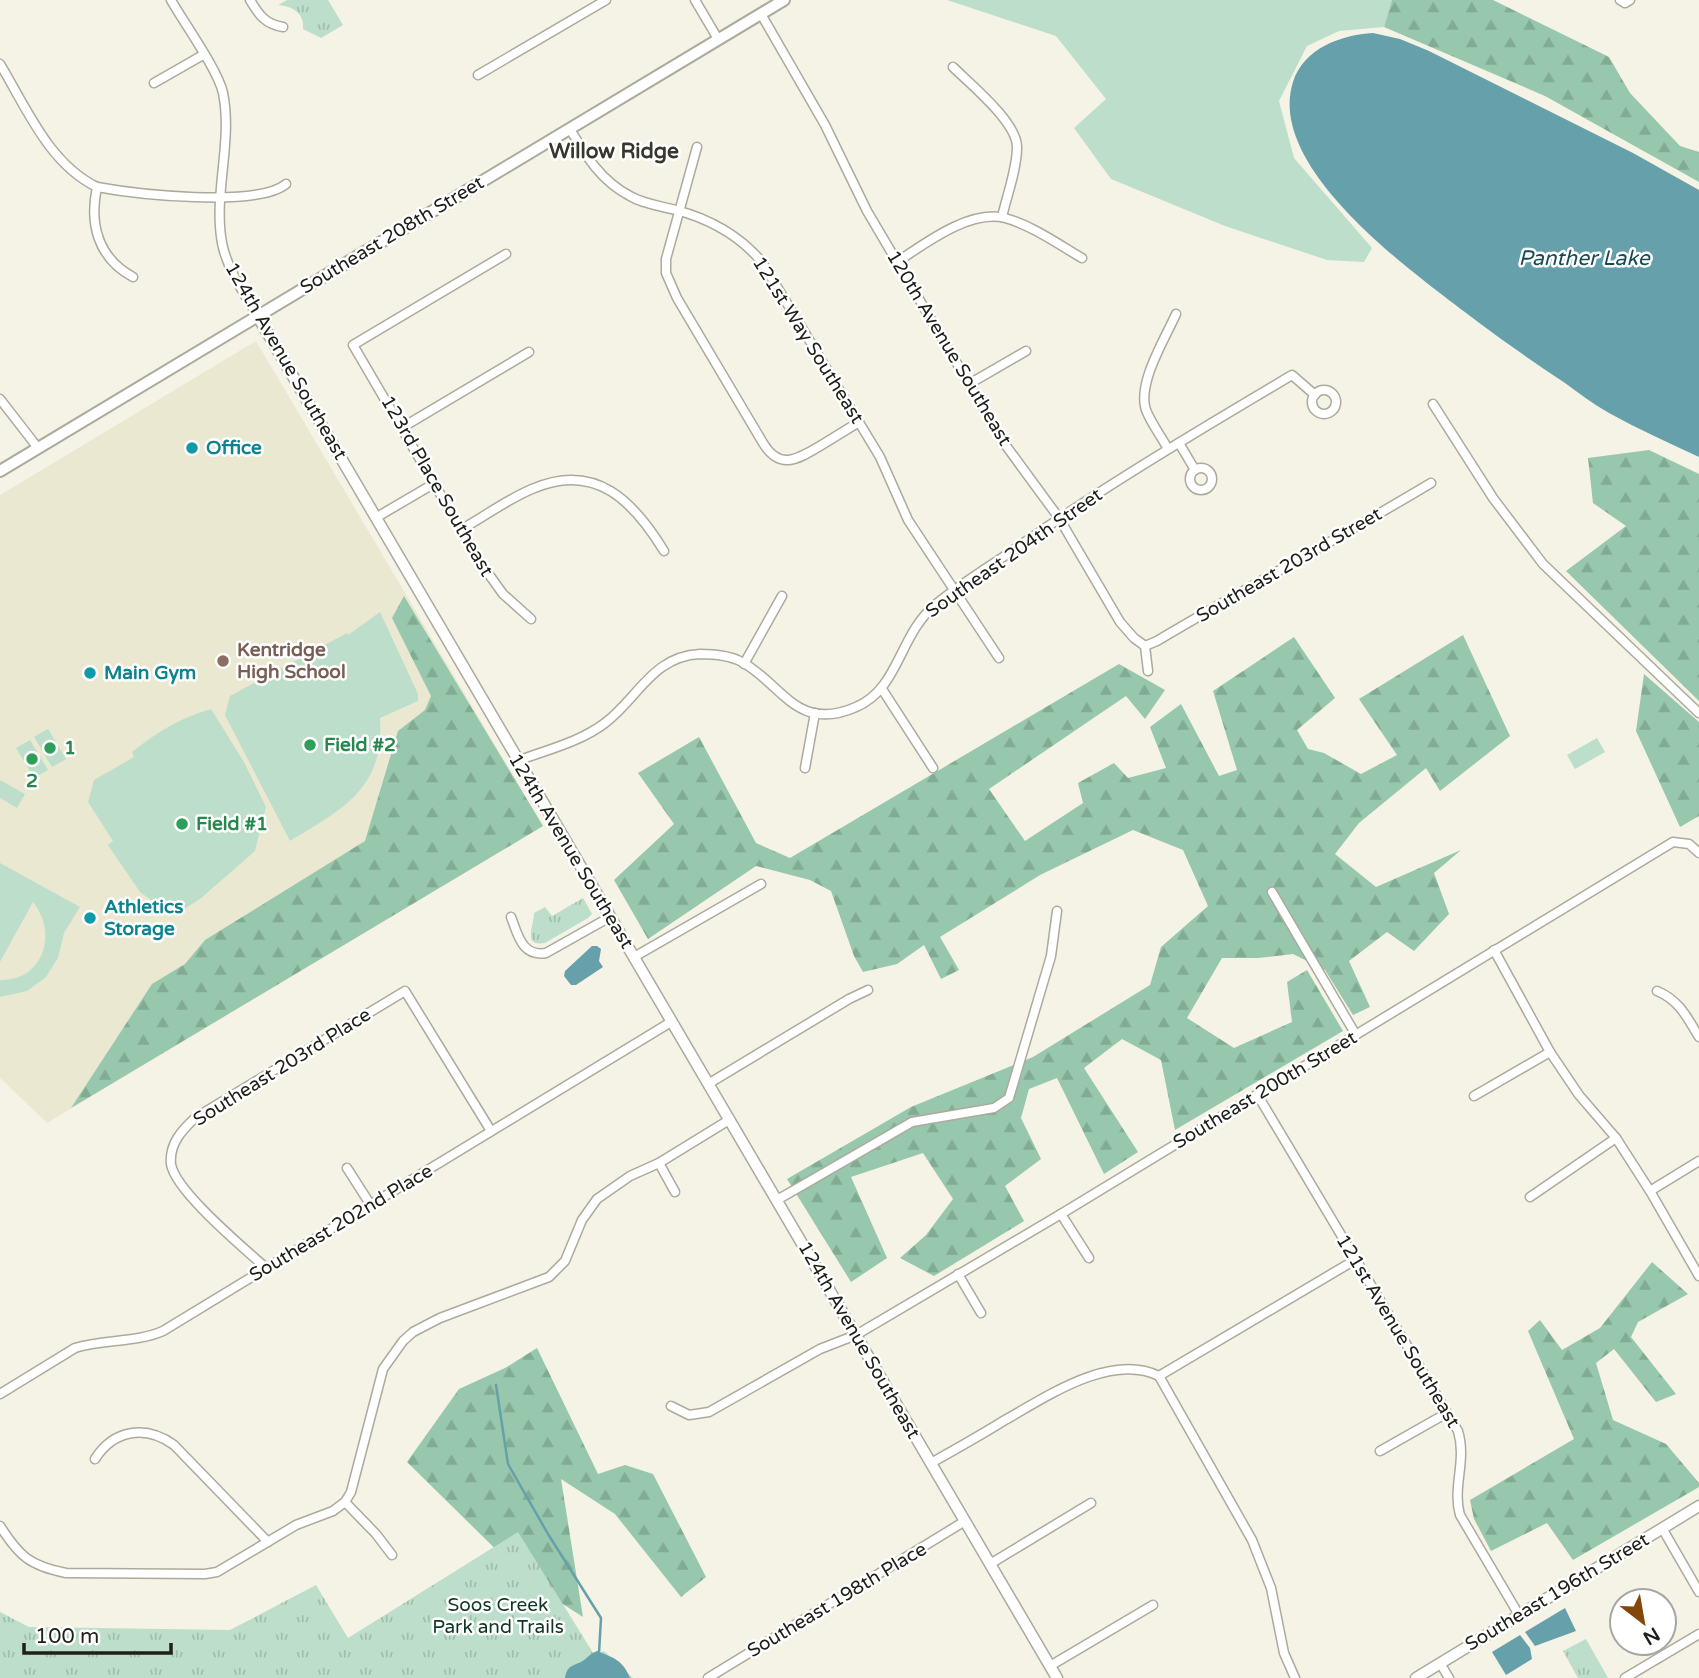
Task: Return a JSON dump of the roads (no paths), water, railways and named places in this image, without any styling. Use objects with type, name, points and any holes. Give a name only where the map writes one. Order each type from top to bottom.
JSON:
[{"type":"main road","name":"Southeast 208th Street","points":[[0,471],[784,0]]},
{"type":"street","name":"124th Avenue Southeast","points":[[171,0],[219,82],[224,99],[220,224],[223,246],[237,280],[1057,1678]]},
{"type":"street","points":[[250,0],[261,18],[271,25],[283,27]]},
{"type":"street","points":[[478,75],[606,0]]},
{"type":"street","points":[[695,0],[718,39]]},
{"type":"street","name":"120th Avenue Southeast","points":[[761,14],[825,125],[856,191],[1004,443],[1059,518],[1120,622],[1133,638],[1145,646]]},
{"type":"street","points":[[154,83],[203,55]]},
{"type":"street","points":[[0,64],[58,156],[81,178],[97,187],[222,197],[261,195],[279,190],[286,184]]},
{"type":"street","points":[[953,67],[1005,121],[1016,137],[1017,150],[1002,217]]},
{"type":"street","name":"121st Way Southeast","points":[[570,129],[591,163],[610,183],[631,197],[680,211],[722,228],[747,246],[762,262],[884,464],[908,520],[999,658]]},
{"type":"street","points":[[698,148],[666,267],[672,288],[766,449],[776,457],[793,460],[859,422]]},
{"type":"street","points":[[97,187],[93,214],[97,235],[115,266],[133,277]]},
{"type":"street","points":[[897,262],[960,224],[1002,217],[1018,222],[1082,258]]},
{"type":"street","name":"123rd Place Southeast","points":[[506,254],[353,345],[480,562],[497,587],[531,619]]},
{"type":"street","points":[[1168,449],[1150,418],[1144,398],[1147,378],[1176,314]]},
{"type":"street","points":[[969,384],[1026,351]]},
{"type":"street","points":[[403,427],[529,352]]},
{"type":"street","name":"Southeast 204th Street","points":[[815,713],[846,711],[866,703],[882,688],[913,630],[927,613],[1059,518],[1292,375],[1315,395]]},
{"type":"street","points":[[0,399],[38,449]]},
{"type":"street","points":[[1433,404],[1493,498],[1543,564],[1699,713]]},
{"type":"street","points":[[1179,443],[1195,470]]},
{"type":"street","points":[[462,530],[534,488],[550,482],[568,480],[603,487],[629,503],[647,523],[664,551]]},
{"type":"street","name":"Southeast 203rd Street","points":[[1145,646],[1432,483]]},
{"type":"street","points":[[377,517],[435,484]]},
{"type":"street","points":[[744,664],[782,596]]},
{"type":"street","points":[[1145,646],[1149,671]]},
{"type":"street","points":[[517,761],[583,737],[604,724],[648,677],[671,660],[710,654],[744,664],[784,699],[815,713],[805,768]]},
{"type":"street","points":[[882,688],[933,768]]},
{"type":"street","name":"Southeast 200th Street","points":[[671,1406],[689,1415],[709,1412],[820,1349],[856,1335],[1061,1214],[1673,842],[1689,844],[1699,853]]},
{"type":"street","points":[[634,957],[761,884]]},
{"type":"street","points":[[1272,892],[1356,1035]]},
{"type":"street","points":[[777,1200],[912,1122],[994,1108],[1009,1098],[1051,956],[1056,911]]},
{"type":"street","points":[[511,916],[520,941],[529,952],[537,955],[546,953],[610,917]]},
{"type":"street","points":[[1494,950],[1550,1052],[1578,1095],[1616,1138],[1699,1275]]},
{"type":"street","name":"Southeast 203rd Place","points":[[266,1268],[179,1183],[171,1164],[174,1142],[195,1118],[405,990],[491,1131]]},
{"type":"street","points":[[708,1084],[868,990]]},
{"type":"street","points":[[1657,991],[1668,996],[1683,1010],[1699,1037]]},
{"type":"street","name":"Southeast 202nd Place","points":[[0,1394],[75,1348],[87,1344],[137,1339],[163,1331],[671,1022]]},
{"type":"street","points":[[1474,1096],[1550,1052]]},
{"type":"street","name":"121st Avenue Southeast","points":[[1257,1094],[1458,1431],[1463,1456],[1457,1500],[1460,1515],[1519,1615]]},
{"type":"street","points":[[0,1526],[14,1548],[29,1562],[45,1569],[66,1573],[205,1574],[217,1572],[296,1525],[333,1511],[345,1502],[353,1485],[383,1369],[403,1341],[413,1332],[440,1318],[549,1277],[565,1261],[582,1220],[597,1199],[630,1176],[659,1163],[729,1120]]},
{"type":"street","points":[[1530,1198],[1616,1138]]},
{"type":"street","points":[[1650,1191],[1699,1161]]},
{"type":"street","points":[[659,1163],[675,1192]]},
{"type":"street","points":[[347,1168],[370,1204]]},
{"type":"street","points":[[1061,1214],[1089,1258]]},
{"type":"street","points":[[1159,1376],[1355,1260]]},
{"type":"street","points":[[958,1275],[981,1312]]},
{"type":"street","points":[[931,1463],[1040,1400],[1077,1382],[1102,1373],[1126,1370],[1150,1372],[1159,1376],[1252,1540],[1270,1588],[1284,1653],[1295,1678]]},
{"type":"street","points":[[1380,1451],[1447,1413]]},
{"type":"street","points":[[95,1459],[108,1444],[129,1434],[153,1433],[163,1437],[174,1445],[268,1542]]},
{"type":"street","points":[[345,1502],[392,1555]]},
{"type":"street","points":[[990,1564],[1091,1503]]},
{"type":"street","name":"Southeast 196th Street","points":[[1416,1678],[1699,1506]]},
{"type":"street","name":"Southeast 198th Place","points":[[708,1678],[965,1521]]},
{"type":"street","points":[[1662,1528],[1699,1592]]},
{"type":"street","points":[[1050,1666],[1153,1605]]},
{"type":"street","points":[[1625,1678],[1699,1634]]},
{"type":"street","points":[[1440,1663],[1449,1678]]},
{"type":"water","name":"Panther Lake","points":[[1373,33],[1400,39],[1429,51],[1633,153],[1699,190],[1699,457],[1603,410],[1499,338],[1386,249],[1352,218],[1323,184],[1302,150],[1290,116],[1293,82],[1298,70],[1315,52],[1337,40]]},
{"type":"water","points":[[592,946],[601,949],[599,961],[603,967],[576,985],[571,985],[564,976],[565,971]]},
{"type":"water","points":[[1565,1608],[1576,1631],[1535,1646],[1525,1632]]},
{"type":"water","points":[[1520,1635],[1530,1648],[1532,1659],[1506,1675],[1492,1652]]},
{"type":"water","points":[[597,1651],[621,1663],[630,1678],[565,1678],[570,1667]]},
{"type":"waterway","points":[[496,1385],[508,1464],[601,1618],[599,1653]]},
{"type":"place","name":"Office","points":[[192,448]]},
{"type":"place","name":"Kentridge High School","points":[[223,661]]},
{"type":"place","name":"Main Gym","points":[[90,673]]},
{"type":"place","name":"Field #2","points":[[310,745]]},
{"type":"place","name":"1","points":[[50,748]]},
{"type":"place","name":"2","points":[[32,759]]},
{"type":"place","name":"Field #1","points":[[182,824]]},
{"type":"place","name":"Athletics Storage","points":[[90,918]]},
{"type":"district","name":"Willow Ridge","points":[[614,151]]},
{"type":"park label","name":"Soos Creek Park and Trails","points":[[498,1616]]}]
